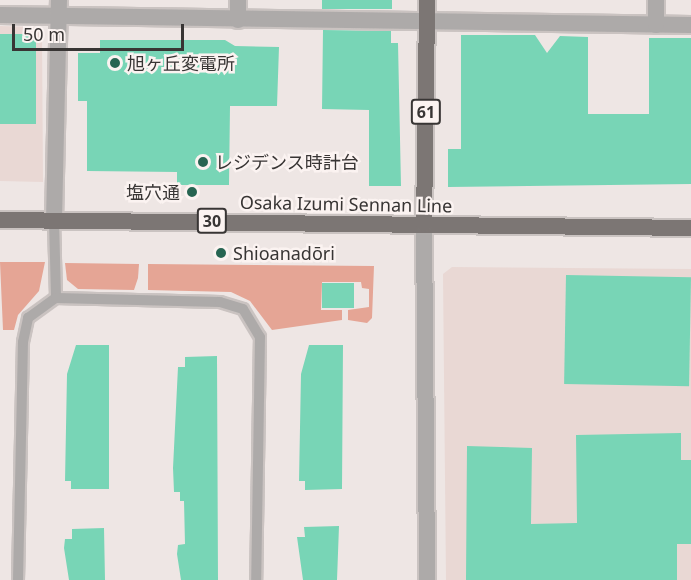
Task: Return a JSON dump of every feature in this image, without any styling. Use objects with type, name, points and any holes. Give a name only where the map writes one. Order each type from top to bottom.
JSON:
[{"type":"main road","name":"61","points":[[424,224],[427,0]]},
{"type":"main road","name":"Osaka Izumi Sennan Line","points":[[0,220],[691,228]]},
{"type":"street","points":[[238,0],[238,20]]},
{"type":"street","points":[[656,0],[656,25]]},
{"type":"street","points":[[54,220],[59,8]]},
{"type":"street","points":[[0,15],[59,8],[238,20],[691,25]]},
{"type":"street","points":[[424,224],[426,580]]},
{"type":"lane","points":[[54,220],[57,298]]},
{"type":"lane","points":[[18,580],[23,342],[28,318],[57,298],[220,302],[243,309],[260,337],[256,580]]},
{"type":"shaded area","points":[[0,26],[34,27],[42,36],[43,182],[0,181]]},
{"type":"shaded area","points":[[0,262],[45,262],[39,291],[18,315],[14,330],[3,330]]},
{"type":"shaded area","points":[[65,263],[139,264],[138,278],[134,290],[78,289],[67,280]]},
{"type":"shaded area","points":[[148,264],[374,266],[372,318],[367,323],[348,320],[348,310],[369,307],[369,289],[362,288],[361,282],[322,282],[321,310],[342,310],[342,320],[272,330],[250,301],[231,292],[148,290]]},
{"type":"shaded area","points":[[452,267],[691,269],[691,580],[446,580],[443,274]]},
{"type":"building","points":[[322,0],[392,0],[392,9],[322,9]]},
{"type":"building","points":[[323,30],[391,31],[391,43],[398,43],[401,186],[369,186],[369,110],[322,109]]},
{"type":"building","points":[[0,34],[36,34],[36,124],[0,124]]},
{"type":"building","points":[[461,35],[535,35],[547,53],[560,36],[588,37],[588,114],[649,114],[649,38],[691,38],[691,184],[448,187],[448,149],[461,149]]},
{"type":"building","points":[[100,40],[225,40],[235,46],[279,47],[277,106],[230,106],[229,185],[177,185],[177,172],[87,171],[87,101],[78,101],[78,53],[100,53]]},
{"type":"building","points":[[566,275],[691,277],[689,386],[564,384]]},
{"type":"building","points":[[322,283],[354,283],[354,308],[322,308]]},
{"type":"building","points":[[76,345],[109,345],[109,489],[71,489],[71,481],[65,481],[67,374]]},
{"type":"building","points":[[309,345],[343,345],[342,489],[305,490],[305,481],[299,481],[301,374]]},
{"type":"building","points":[[217,356],[218,580],[181,580],[177,554],[178,545],[185,544],[184,501],[180,501],[180,492],[174,492],[173,468],[178,367],[185,367],[185,357]]},
{"type":"building","points":[[681,433],[681,460],[691,460],[691,544],[677,544],[677,580],[466,580],[467,446],[532,448],[531,524],[577,523],[576,435]]},
{"type":"building","points":[[339,526],[337,580],[303,580],[297,537],[305,537],[304,527]]},
{"type":"building","points":[[104,528],[105,580],[69,580],[64,548],[65,539],[72,539],[72,529]]},
{"type":"place","name":"旭ヶ丘変電所","points":[[115,63]]},
{"type":"place","name":"レジデンス時計台","points":[[203,162]]},
{"type":"place","name":"塩穴通","points":[[192,192]]},
{"type":"place","name":"Shioanadōri","points":[[221,253]]}]
